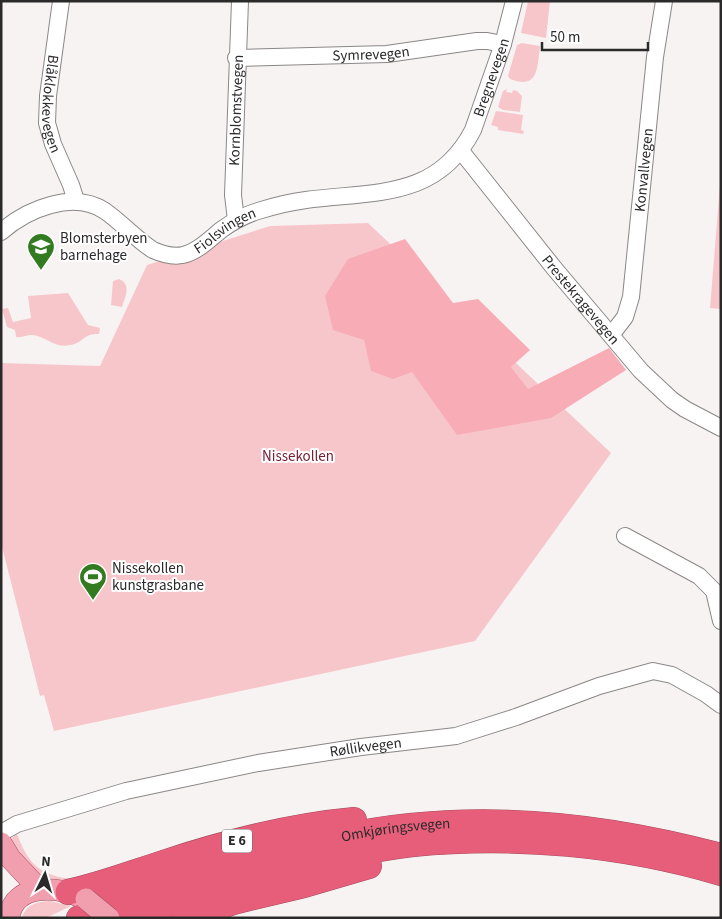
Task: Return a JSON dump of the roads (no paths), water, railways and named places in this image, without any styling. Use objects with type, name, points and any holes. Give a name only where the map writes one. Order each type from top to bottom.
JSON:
[{"type":"highway","name":"E 6","points":[[78,903],[97,886],[161,863],[280,831],[329,822],[388,818],[411,835]]},
{"type":"highway","name":"Omkjøringsvegen","points":[[131,918],[160,906],[228,884],[344,856],[411,835],[474,822],[552,825],[654,839],[721,856]]},
{"type":"highway","name":"Omkjøringsvegen","points":[[411,835],[551,843],[650,856],[721,874]]},
{"type":"highway","points":[[185,918],[237,902],[394,860],[411,835]]},
{"type":"main road","points":[[1,843],[10,858],[39,889],[78,903],[109,918]]},
{"type":"main road","points":[[7,908],[21,896],[39,889]]},
{"type":"street","name":"Blåklokkevegen","points":[[62,1],[48,96],[47,123],[53,144],[71,185],[76,202]]},
{"type":"street","name":"Kornblomstvegen","points":[[236,220],[233,195],[236,58],[240,1]]},
{"type":"street","name":"Bregnevegen","points":[[460,151],[473,130],[503,44],[514,1]]},
{"type":"street","name":"Konvallvegen","points":[[612,334],[625,317],[631,297],[655,57],[664,1]]},
{"type":"street","name":"Symrevegen","points":[[236,58],[387,54],[477,41],[503,44]]},
{"type":"street","name":"Fiolsvingen","points":[[1,232],[20,218],[36,210],[64,202],[76,202],[94,205],[104,211],[145,244],[162,254],[185,255],[236,220],[255,211],[287,203],[382,193],[399,189],[414,184],[441,169],[460,151]]},
{"type":"street","name":"Prestekragevegen","points":[[460,151],[554,268],[642,371],[672,400],[721,428]]},
{"type":"street","points":[[625,536],[699,576],[714,591],[721,621]]},
{"type":"street","name":"Røllikvegen","points":[[1,833],[17,824],[126,791],[248,765],[361,747],[456,736],[516,717],[599,686],[653,671],[672,675],[706,694],[721,705]]},
{"type":"place","name":"Blomsterbyen barnehage","points":[[41,271]]},
{"type":"place","name":"Nissekollen kunstgrasbane","points":[[93,601]]},
{"type":"park label","name":"Nissekollen","points":[[298,456]]}]
